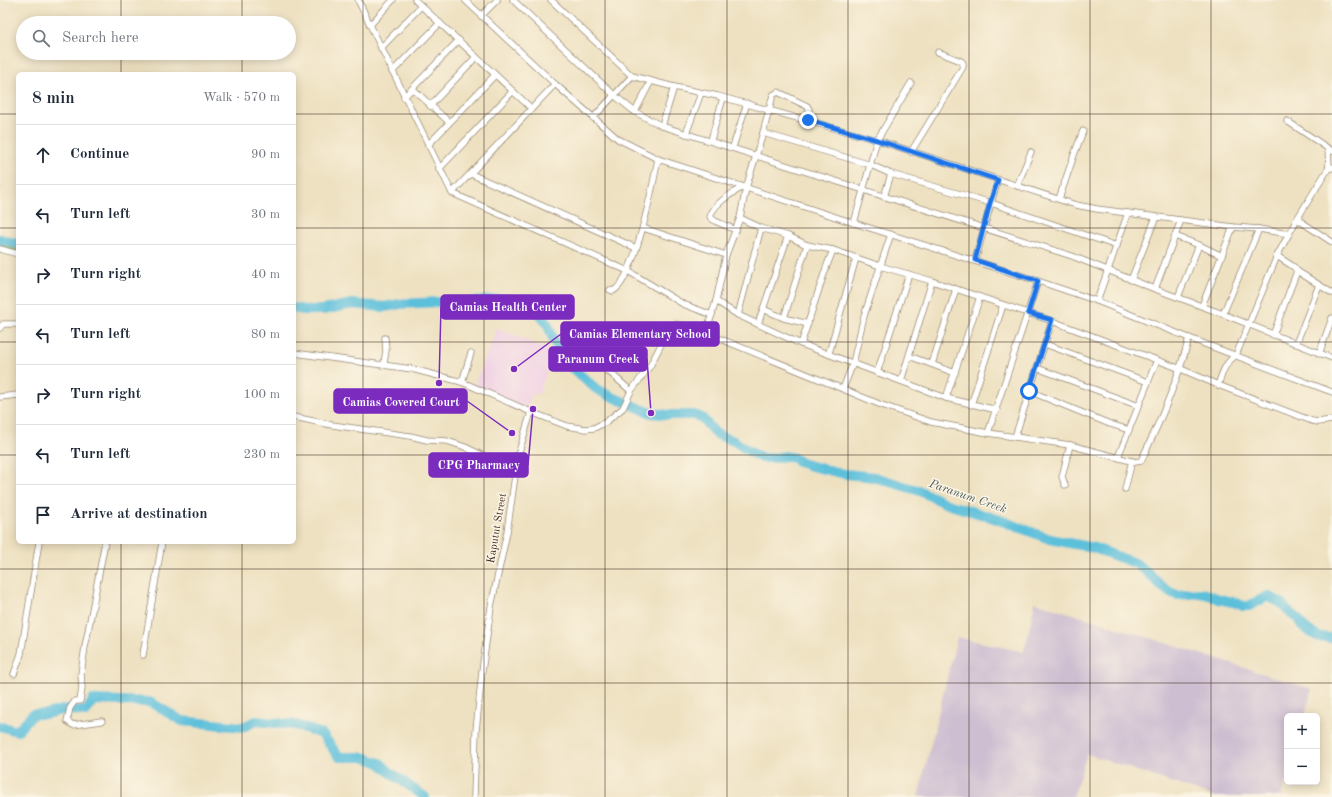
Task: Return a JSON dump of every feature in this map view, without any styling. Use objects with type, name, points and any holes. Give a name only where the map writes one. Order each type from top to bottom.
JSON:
[{"type":"street","points":[[358,0],[452,193],[628,271],[683,304],[712,315]]},
{"type":"street","points":[[370,25],[393,0]]},
{"type":"street","points":[[415,0],[531,108]]},
{"type":"street","points":[[465,0],[555,84],[618,139],[658,159],[854,223],[975,260],[1096,301],[1332,392]]},
{"type":"street","points":[[482,16],[496,0]]},
{"type":"street","points":[[513,0],[614,95],[635,112],[662,126],[711,140],[755,156],[1072,256],[1332,358]]},
{"type":"street","points":[[551,0],[632,76],[674,87],[718,96],[877,140],[1076,205],[1097,210],[1259,229],[1289,234]]},
{"type":"street","points":[[381,48],[421,6]]},
{"type":"street","points":[[392,72],[440,23]]},
{"type":"street","points":[[404,97],[459,40]]},
{"type":"street","points":[[912,152],[963,67],[963,63],[961,61],[938,52]]},
{"type":"street","points":[[430,106],[476,57]]},
{"type":"street","points":[[428,145],[495,75]]},
{"type":"street","points":[[593,118],[632,76]]},
{"type":"street","points":[[635,112],[651,81]]},
{"type":"street","points":[[854,223],[877,140],[911,82]]},
{"type":"street","points":[[452,193],[555,84]]},
{"type":"street","points":[[662,126],[674,87]]},
{"type":"street","points":[[413,89],[449,122]]},
{"type":"street","points":[[439,169],[513,91]]},
{"type":"street","points":[[706,333],[716,301],[726,255],[740,218],[744,187],[763,133],[773,95],[778,92],[807,106],[809,109],[808,120]]},
{"type":"street","points":[[686,134],[701,93]]},
{"type":"street","points":[[711,140],[723,98]]},
{"type":"street","points":[[733,147],[747,104]]},
{"type":"street","points":[[1218,385],[1226,364],[1236,355],[1277,256],[1297,219],[1331,167],[1330,150],[1287,121]]},
{"type":"street","points":[[1059,199],[1083,131]]},
{"type":"street","points":[[763,133],[871,165],[891,174],[990,203],[1117,246]]},
{"type":"street","points":[[1017,186],[1031,152]]},
{"type":"street","points":[[610,290],[613,291],[617,289],[628,271],[643,228],[658,159]]},
{"type":"street","points":[[471,174],[636,248]]},
{"type":"street","points":[[884,197],[891,174]]},
{"type":"street","points":[[975,260],[990,203],[998,180]]},
{"type":"street","points":[[736,230],[715,221],[710,217],[712,210],[729,195],[744,187]]},
{"type":"street","points":[[1096,301],[1128,213]]},
{"type":"street","points":[[1131,280],[1156,217]]},
{"type":"street","points":[[740,218],[761,228],[788,236],[807,245],[834,250],[1052,320],[1312,421],[1318,422],[1332,420]]},
{"type":"street","points":[[1297,219],[1332,242]]},
{"type":"street","points":[[1155,289],[1181,220]]},
{"type":"street","points":[[1202,306],[1232,227]]},
{"type":"street","points":[[643,228],[726,255]]},
{"type":"street","points":[[738,314],[761,228]]},
{"type":"street","points":[[1223,314],[1259,229]]},
{"type":"street","points":[[843,389],[853,363],[864,316],[891,234]]},
{"type":"street","points":[[758,324],[788,236]]},
{"type":"street","points":[[1175,236],[1222,256]]},
{"type":"street","points":[[784,318],[807,245]]},
{"type":"street","points":[[1178,297],[1199,245]]},
{"type":"street","points":[[0,249],[16,253]]},
{"type":"street","points":[[801,344],[826,268],[834,250]]},
{"type":"street","points":[[1277,256],[1294,267],[1297,271],[1332,293]]},
{"type":"street","points":[[829,353],[856,258]]},
{"type":"street","points":[[1273,335],[1297,271]]},
{"type":"street","points":[[878,373],[909,274]]},
{"type":"street","points":[[902,381],[932,281]]},
{"type":"street","points":[[988,433],[1038,281]]},
{"type":"street","points":[[1296,344],[1319,285]]},
{"type":"street","points":[[932,364],[956,290]]},
{"type":"street","points":[[946,398],[980,297]]},
{"type":"street","points":[[716,301],[738,314],[801,344],[829,353],[946,398],[996,410]]},
{"type":"street","points":[[971,405],[1003,304]]},
{"type":"street","points":[[763,309],[784,318],[808,324]]},
{"type":"street","points":[[1319,354],[1332,318]]},
{"type":"street","points":[[1015,437],[1052,320]]},
{"type":"street","points":[[1,324],[16,324]]},
{"type":"street","points":[[296,353],[384,364],[412,369],[462,382],[567,426],[585,429],[594,428],[606,422],[623,408],[650,366],[668,331],[676,324],[706,333],[879,404],[931,422],[988,433],[1070,445],[1135,462],[1141,461],[1181,369],[1189,338]]},
{"type":"street","points":[[384,364],[386,350],[385,338]]},
{"type":"street","points":[[579,339],[631,394]]},
{"type":"street","points":[[1045,344],[1148,382]]},
{"type":"street","points":[[462,382],[471,353]]},
{"type":"street","points":[[909,356],[955,373]]},
{"type":"street","points":[[1118,457],[1157,360]]},
{"type":"street","points":[[1037,368],[1139,406]]},
{"type":"street","points":[[1029,391],[1110,424],[1130,430]]},
{"type":"street","points":[[0,397],[16,395]]},
{"type":"street","name":"Kaputut Street","points":[[474,797],[476,731],[482,671],[491,607],[507,532],[518,456],[531,412]]},
{"type":"street","points":[[296,417],[332,425],[410,436],[427,440],[447,441],[465,447],[515,473]]},
{"type":"street","points":[[1065,485],[1062,477],[1070,445]]},
{"type":"street","points":[[1125,489],[1132,461]]},
{"type":"street","points":[[14,674],[21,654],[39,544]]},
{"type":"street","points":[[102,721],[72,725],[67,721],[70,708],[75,701],[80,701],[82,688],[81,674],[85,647],[105,544]]},
{"type":"street","points":[[143,655],[162,544]]},
{"type":"shaded area","points":[[497,328],[554,352],[538,395],[532,393],[527,408],[474,386]]},
{"type":"shaded area","points":[[1035,602],[1312,689],[1306,713],[1284,713],[1284,785],[1281,797],[1215,797],[1087,754],[1073,797],[918,797],[957,637],[1024,652]]},
{"type":"green space","points":[[0,235],[16,239],[16,256],[0,252]]},
{"type":"waterway","name":"Paranum Creek","points":[[0,239],[16,243]]},
{"type":"waterway","name":"Paranum Creek","points":[[296,308],[323,310],[352,304],[384,307],[400,304],[474,302],[503,299],[524,301],[533,306],[548,325],[554,341],[571,367],[595,388],[610,396],[651,413],[695,415],[702,418],[715,433],[734,441],[762,458],[777,458],[784,456],[794,458],[801,463],[815,467],[845,474],[874,477],[920,491],[947,504],[997,519],[1050,539],[1094,548],[1135,563],[1147,572],[1161,586],[1177,595],[1200,593],[1243,606],[1249,606],[1268,596],[1281,603],[1298,619],[1303,627],[1312,633],[1319,637],[1332,638]]},
{"type":"waterway","points":[[0,726],[17,731],[33,714],[46,714],[66,709],[86,712],[93,700],[150,702],[182,721],[243,727],[256,721],[296,725],[322,734],[339,757],[363,757],[380,763],[391,773],[425,797]]},
{"type":"place","name":"Camias Elementary School","points":[[514,369]]},
{"type":"place","name":"Camias Health Center","points":[[439,383]]},
{"type":"place","name":"CPG Pharmacy","points":[[533,409]]},
{"type":"place","name":"Paranum Creek","points":[[651,413]]},
{"type":"place","name":"Camias Covered Court","points":[[512,433]]},
{"type":"route","points":[[808,120],[877,140],[998,180],[990,203],[975,260],[1038,281],[1028,313],[1052,320],[1029,391]]}]
